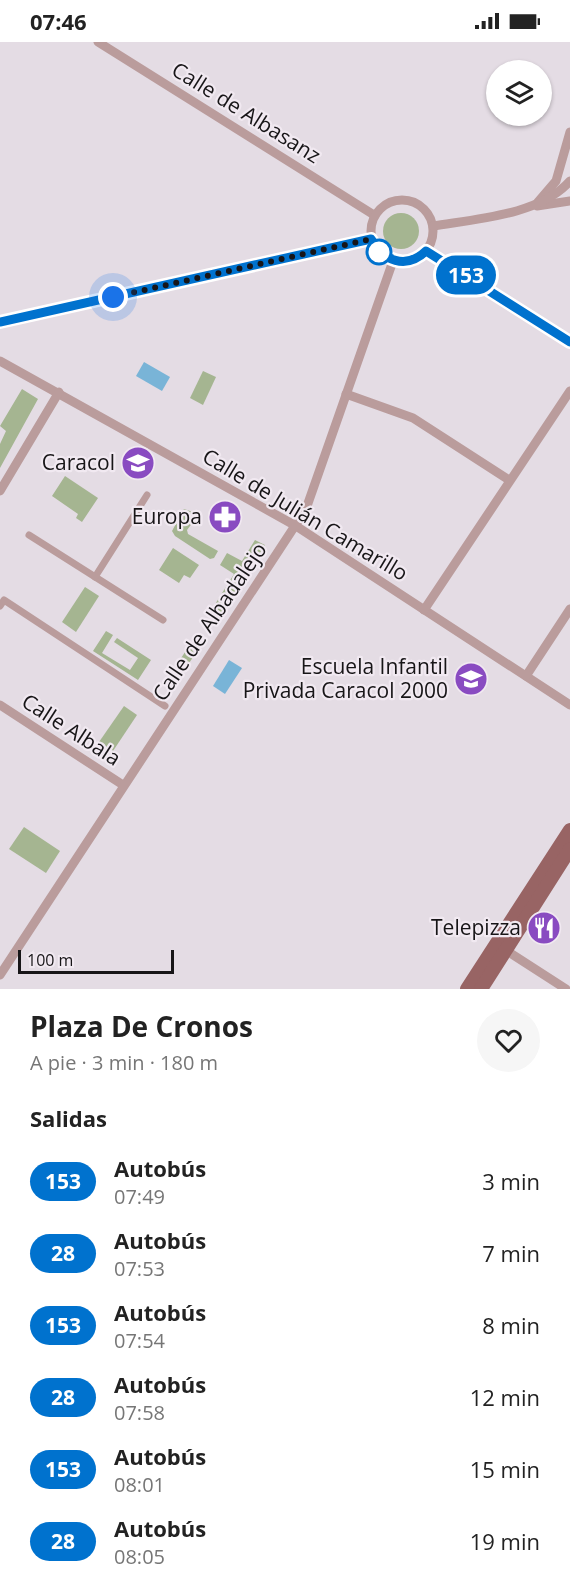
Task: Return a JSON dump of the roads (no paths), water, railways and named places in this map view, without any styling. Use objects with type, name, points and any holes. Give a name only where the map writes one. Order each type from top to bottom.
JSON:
[{"type":"main road","points":[[481,989],[501,948],[569,833]]},
{"type":"main road","points":[[467,989],[501,948],[570,849]]},
{"type":"street","name":"Calle de Albasanz","points":[[98,42],[374,215]]},
{"type":"street","points":[[535,206],[556,181],[570,132]]},
{"type":"street","points":[[535,206],[556,195],[570,181]]},
{"type":"street","points":[[408,200],[424,208],[433,226],[433,235],[426,251],[409,261],[393,261],[384,256],[371,239],[374,215],[388,202],[408,200]]},
{"type":"street","points":[[433,226],[570,201]]},
{"type":"street","points":[[0,322],[371,239]]},
{"type":"street","points":[[426,251],[570,342]]},
{"type":"street","name":"Calle de Albadalejo","points":[[0,975],[306,509],[393,261]]},
{"type":"street","name":"Calle de Julián Camarillo","points":[[0,353],[14,367]]},
{"type":"street","name":"Calle de Julián Camarillo","points":[[0,361],[296,526],[570,705]]},
{"type":"street","points":[[424,610],[570,391]]},
{"type":"street","points":[[0,491],[58,392]]},
{"type":"street","points":[[346,394],[413,418],[509,480]]},
{"type":"street","points":[[95,577],[147,495]]},
{"type":"street","points":[[29,535],[163,620]]},
{"type":"street","points":[[0,606],[4,600],[165,706]]},
{"type":"street","points":[[526,676],[570,609]]},
{"type":"street","name":"Calle Albala","points":[[0,705],[123,785]]},
{"type":"street","points":[[501,948],[566,989]]},
{"type":"water","points":[[144,362],[170,377],[162,391],[136,376]]},
{"type":"water","points":[[229,660],[242,668],[225,694],[213,686]]},
{"type":"place","name":"Caracol","points":[[138,463]]},
{"type":"place","name":"Europa","points":[[225,517]]},
{"type":"place","name":"Escuela Infantil Privada Caracol 2000","points":[[471,679]]},
{"type":"place","name":"Telepizza","points":[[544,928]]}]
